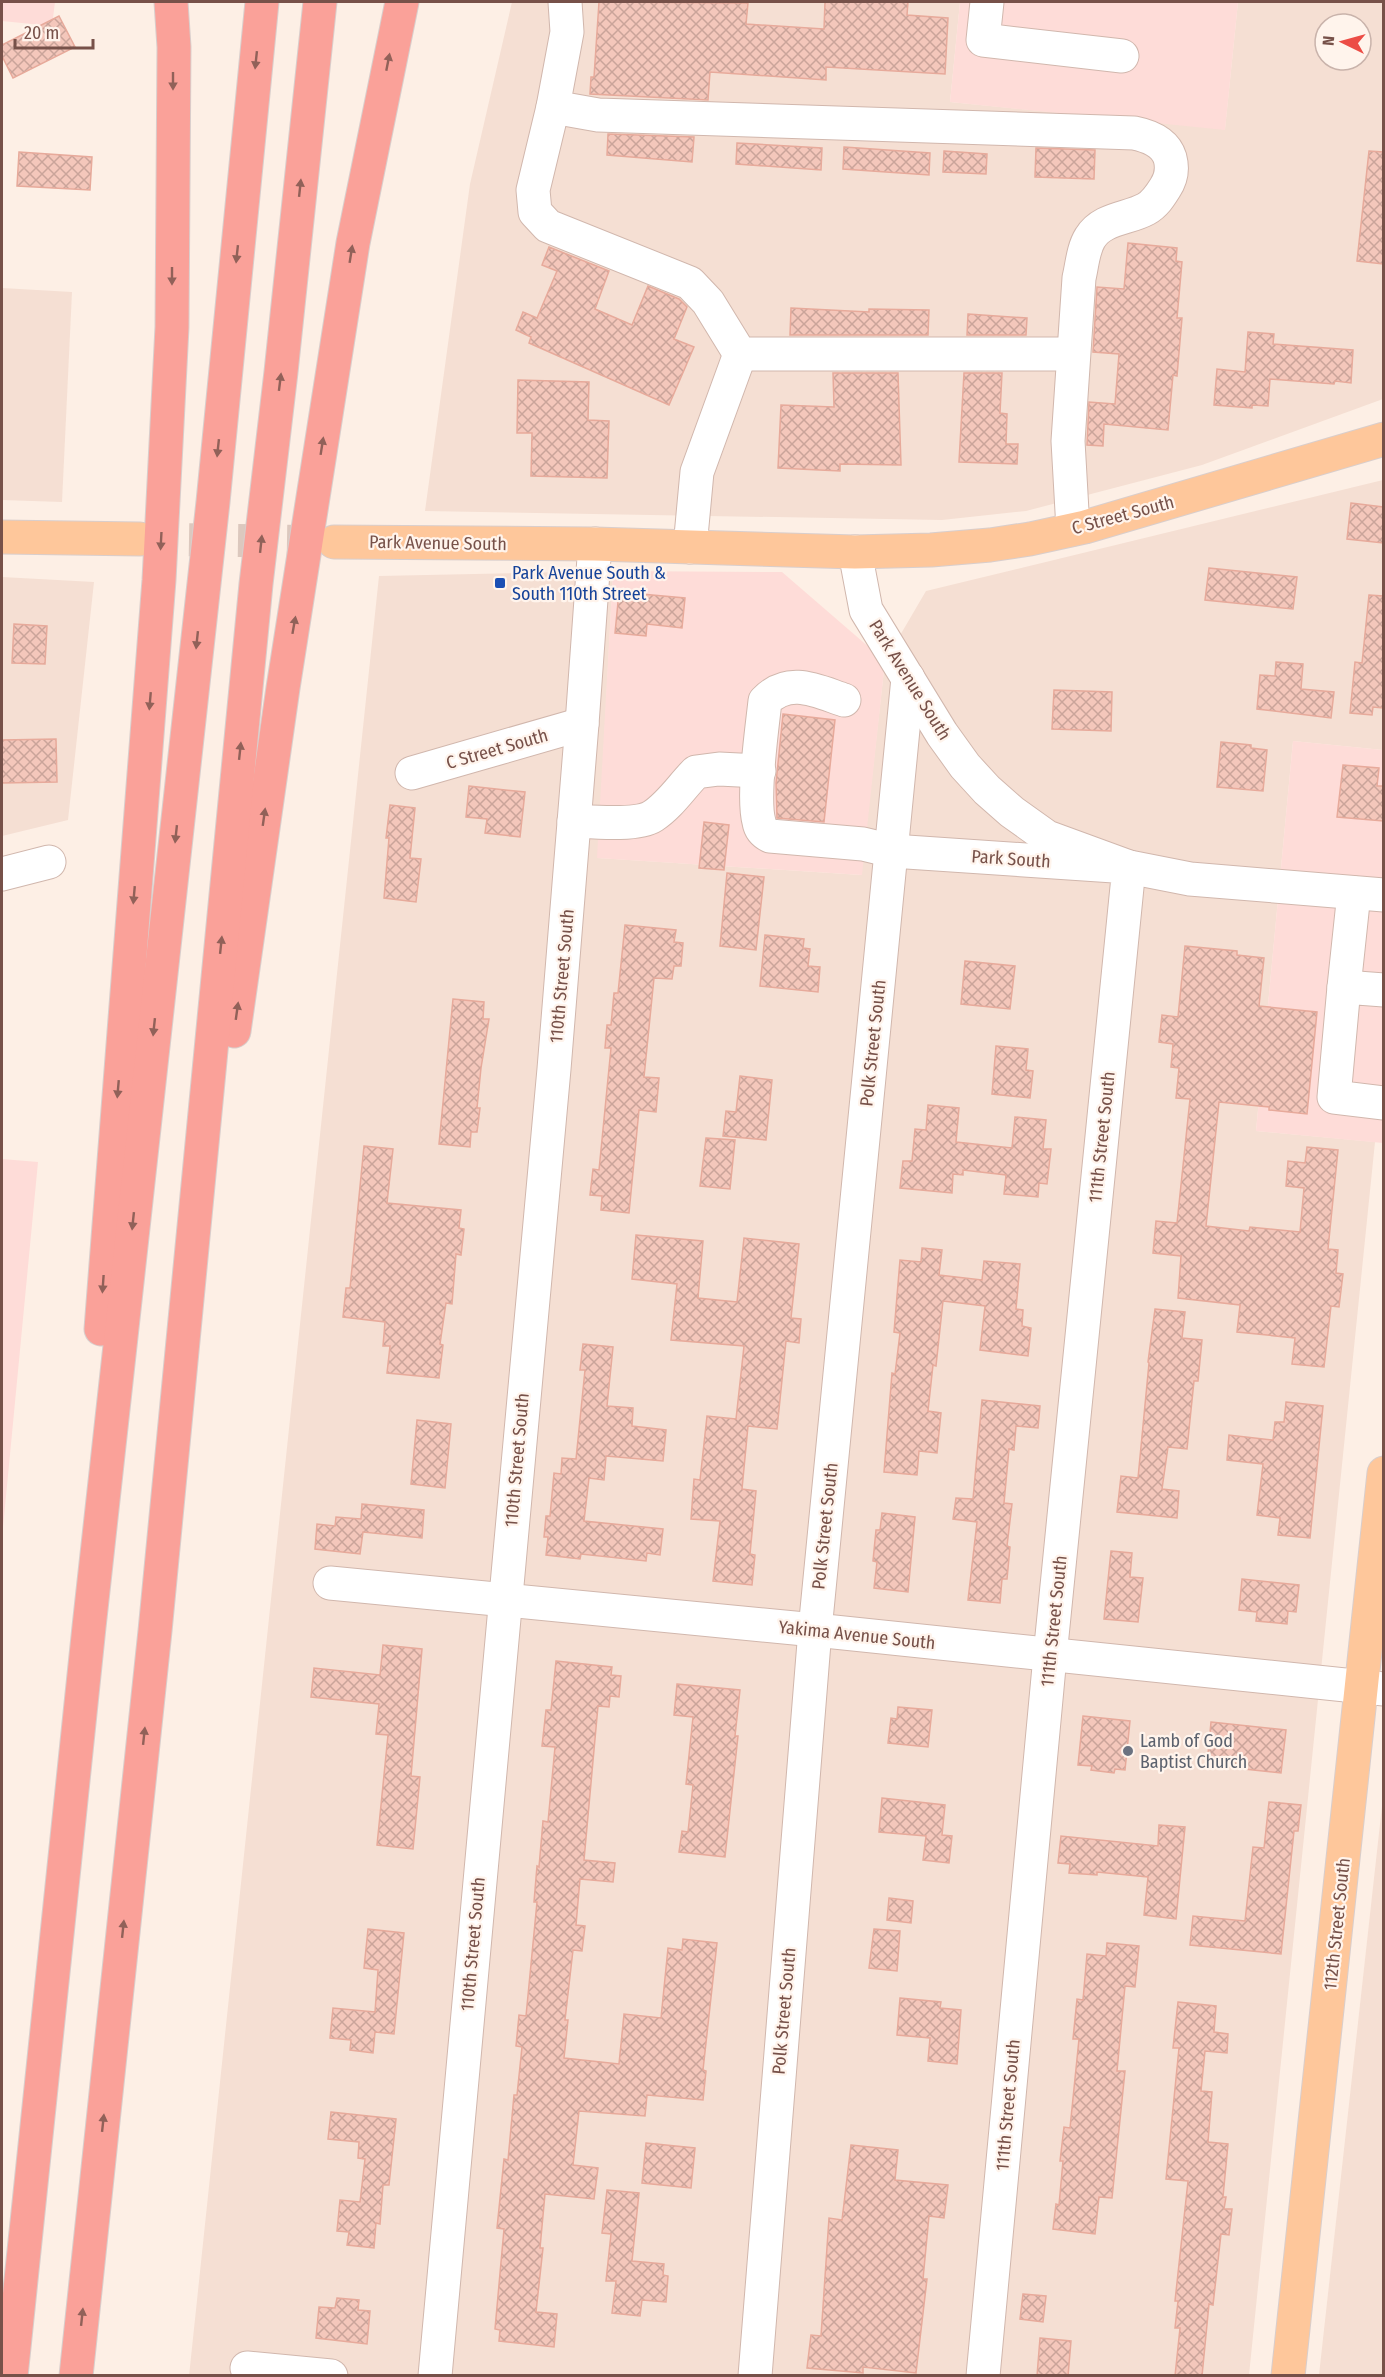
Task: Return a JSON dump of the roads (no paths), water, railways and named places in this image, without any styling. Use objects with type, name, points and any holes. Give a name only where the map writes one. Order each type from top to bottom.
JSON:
[{"type":"highway","points":[[89,1627],[103,1285],[159,580],[172,327],[174,47],[171,2]]},
{"type":"highway","points":[[11,2376],[89,1627],[213,502],[262,2]]},
{"type":"highway","points":[[76,2376],[155,1631],[256,584],[320,2]]},
{"type":"highway","points":[[155,1631],[236,1020],[283,688],[353,243],[402,2]]},
{"type":"main road","name":"C Street South","points":[[855,552],[931,550],[990,545],[1073,530],[1383,439]]},
{"type":"main road","points":[[2,537],[140,539]]},
{"type":"main road","name":"Park Avenue South","points":[[334,542],[595,544],[855,552]]},
{"type":"main road","name":"112th Street South","points":[[1288,2376],[1373,1688],[1383,1473]]},
{"type":"street","points":[[565,2],[567,32],[553,107],[533,190],[535,212],[548,226],[690,283],[708,302],[740,354]]},
{"type":"street","points":[[987,2],[983,40],[1122,56]]},
{"type":"street","points":[[553,107],[598,115],[1134,133],[1150,137],[1167,150],[1172,164],[1171,179],[1159,198],[1147,208],[1111,220],[1090,237],[1079,278],[1068,441],[1073,530]]},
{"type":"street","points":[[740,354],[1073,354]]},
{"type":"street","points":[[690,548],[698,472],[740,354]]},
{"type":"street","name":"110th Street South","points":[[435,2376],[554,1069],[595,544]]},
{"type":"street","name":"Park Avenue South","points":[[855,552],[866,610],[965,766],[1012,812],[1047,837],[1129,867],[1190,879],[1369,894]]},
{"type":"street","name":"Polk Street South","points":[[755,2376],[815,1630],[908,678]]},
{"type":"street","points":[[574,821],[623,822],[652,818],[696,772],[719,769],[759,771],[765,701],[773,693],[805,686],[844,700]]},
{"type":"street","name":"C Street South","points":[[412,773],[582,724]]},
{"type":"street","name":"Park South","points":[[759,771],[758,821],[764,833],[770,836],[862,844],[892,851],[1129,867]]},
{"type":"street","points":[[2,874],[49,862]]},
{"type":"street","name":"111th Street South","points":[[983,2376],[1050,1656],[1129,867]]},
{"type":"street","points":[[1369,894],[1344,987],[1334,1097],[1383,1102]]},
{"type":"street","points":[[1344,987],[1383,990]]},
{"type":"street","name":"Yakima Avenue South","points":[[330,1583],[815,1630],[1373,1688]]},
{"type":"street","points":[[247,2368],[331,2376]]},
{"type":"tunnel","points":[[140,539],[333,542]]},
{"type":"place","name":"Park Avenue South & South 110th Street","points":[[500,583]]},
{"type":"place","name":"Lamb of God Baptist Church","points":[[1128,1751]]}]
